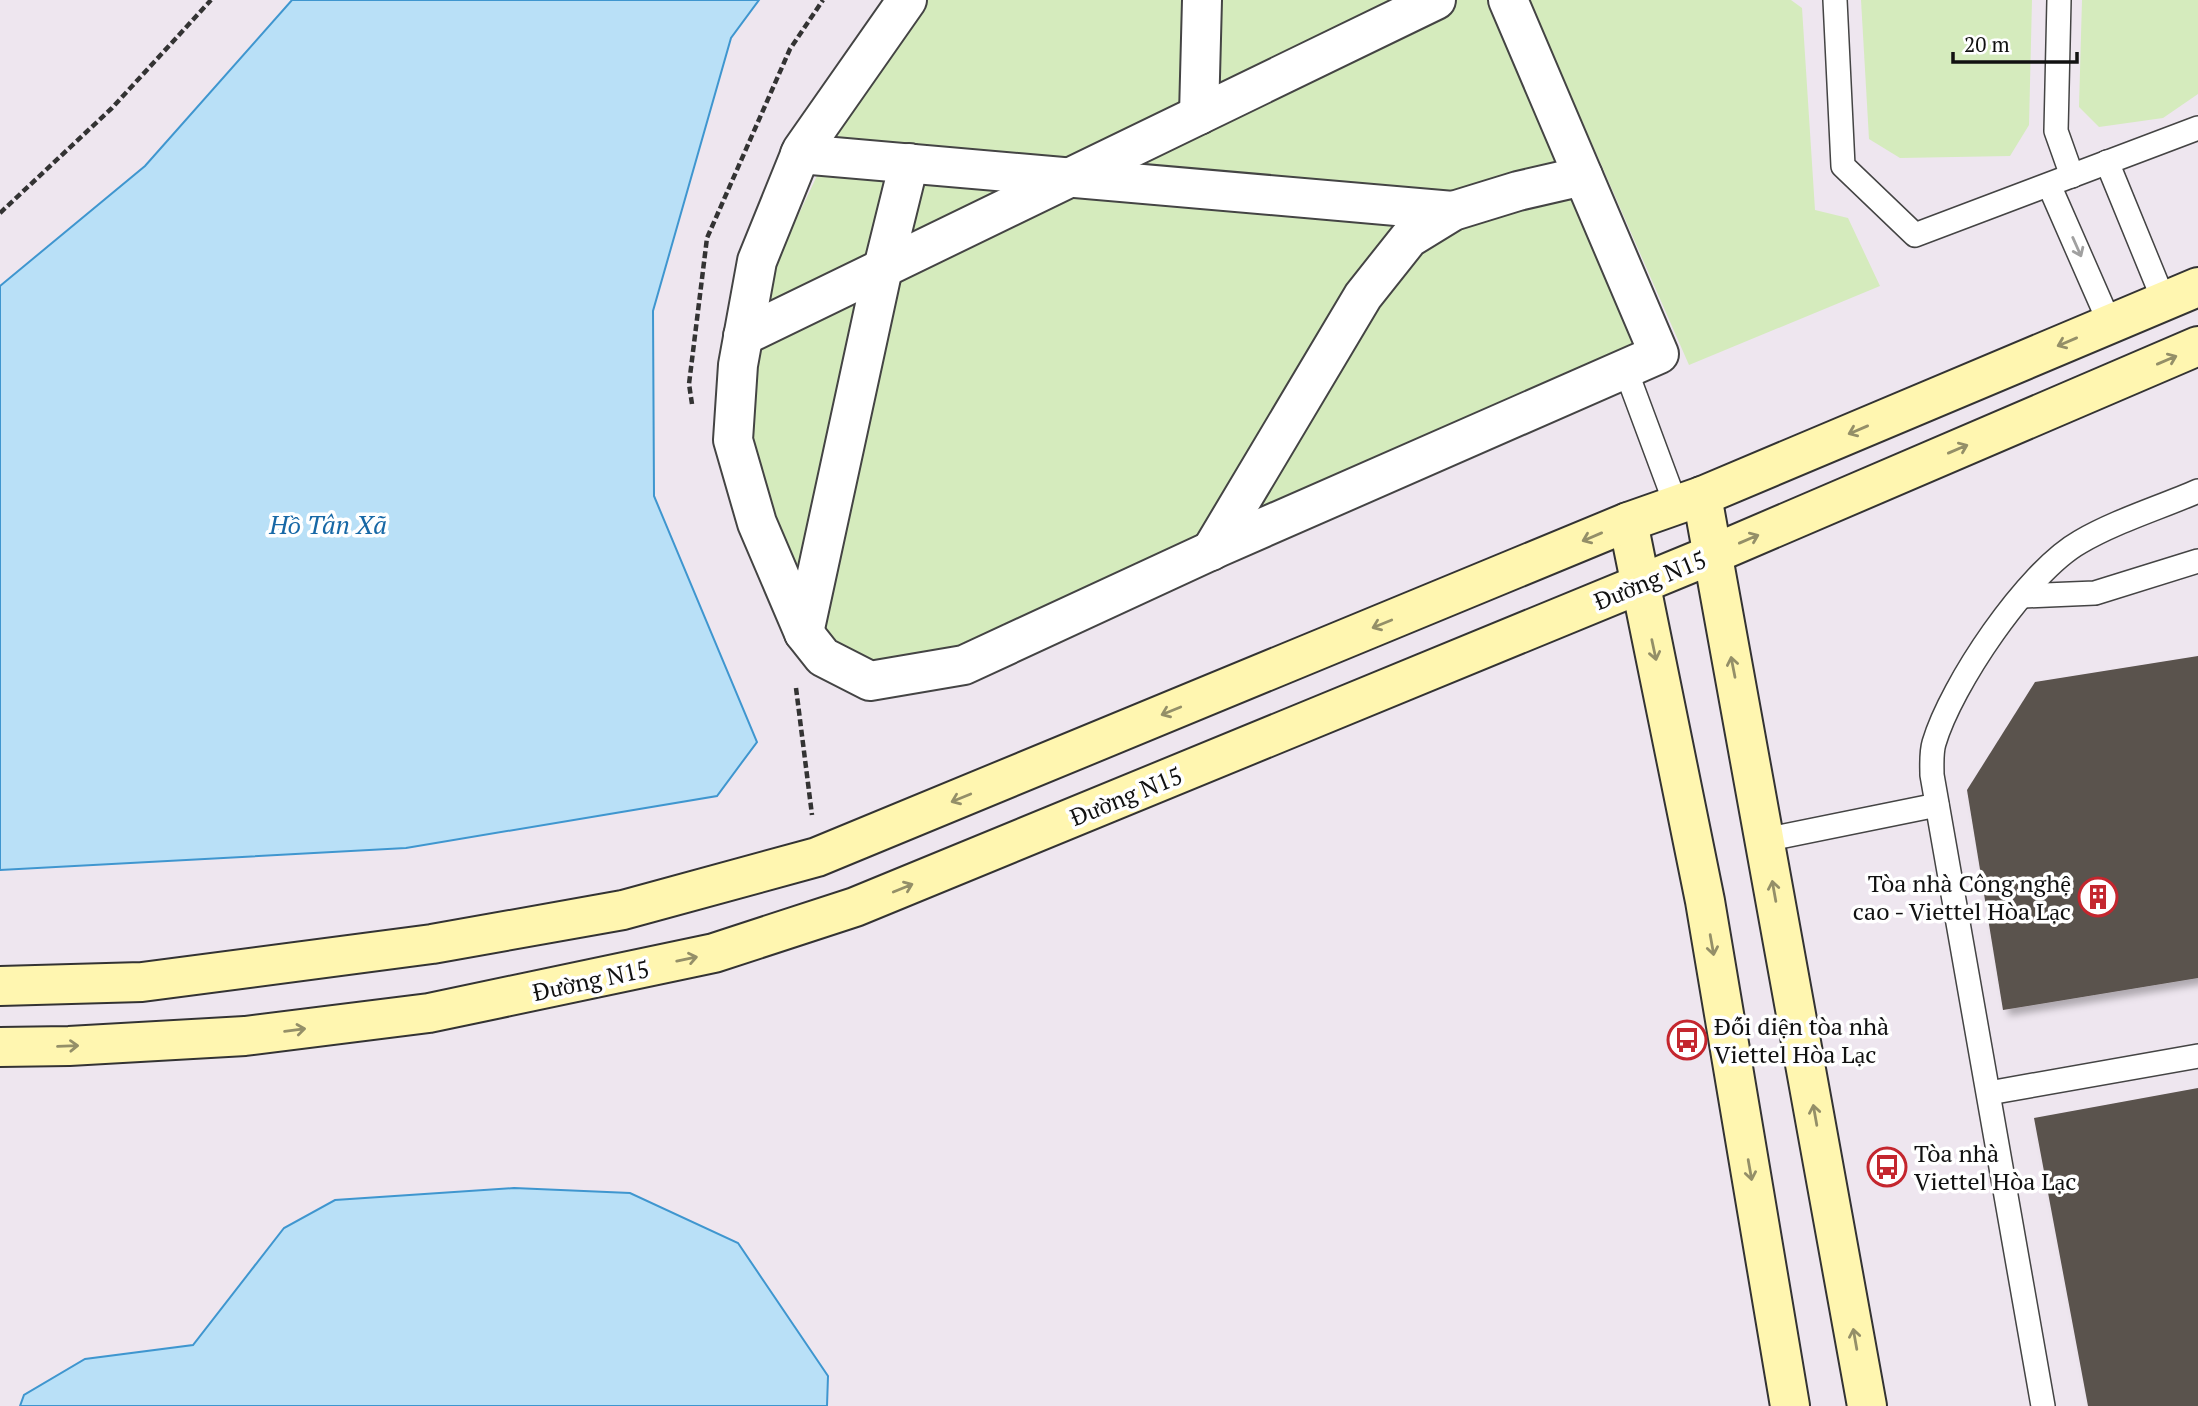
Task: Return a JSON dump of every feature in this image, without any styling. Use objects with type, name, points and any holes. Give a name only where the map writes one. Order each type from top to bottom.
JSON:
[{"type":"street","points":[[907,0],[800,154],[757,261],[743,336],[733,440],[757,523],[804,634],[823,657],[870,681],[964,665],[1211,551],[1659,354],[1508,0]]},
{"type":"street","points":[[1199,115],[1202,0]]},
{"type":"street","points":[[743,336],[1199,115],[1381,11],[1436,0]]},
{"type":"street","points":[[800,154],[1453,211]]},
{"type":"street","points":[[804,634],[883,268],[909,163]]},
{"type":"street","points":[[1211,551],[1363,296],[1409,238],[1453,211],[1583,176]]},
{"type":"street","points":[[0,986],[142,982],[432,944],[623,910],[817,857],[1628,522],[1689,501],[2181,294]]},
{"type":"street","name":"Đường N15","points":[[0,1047],[245,1036],[429,1013],[714,953],[856,907],[1712,555],[2198,346]]},
{"type":"street","points":[[1689,501],[1712,555],[1867,1406]]},
{"type":"street","points":[[1628,522],[1705,901],[1790,1406]]},
{"type":"lane","points":[[1835,0],[1843,166],[1915,235],[2198,128]]},
{"type":"lane","points":[[2059,0],[2056,131],[2072,176]]},
{"type":"lane","points":[[2107,163],[2181,294]]},
{"type":"lane","points":[[2049,185],[2110,324]]},
{"type":"lane","points":[[1625,368],[1689,501]]},
{"type":"lane","points":[[2043,1406],[1931,775],[1934,744],[1965,674],[2005,616],[2046,570],[2078,542],[2198,491]]},
{"type":"lane","points":[[2024,596],[2095,593],[2198,561]]},
{"type":"lane","points":[[1765,840],[1937,805]]},
{"type":"lane","points":[[1989,1093],[2198,1056]]},
{"type":"path","points":[[0,213],[112,108],[211,0]]},
{"type":"shaded area","points":[[0,0],[2198,0],[2198,1406],[0,1406]]},
{"type":"green space","points":[[928,0],[1496,0],[1639,347],[940,657],[883,669],[823,640],[789,564],[752,447],[748,388],[765,293],[796,220],[834,140]]},
{"type":"green space","points":[[1529,0],[1791,0],[1802,8],[1815,210],[1848,218],[1880,286],[1689,365]]},
{"type":"green space","points":[[1861,0],[2032,0],[2029,125],[2010,156],[1900,158],[1869,139]]},
{"type":"green space","points":[[2082,0],[2198,0],[2198,94],[2163,118],[2099,127],[2079,107]]},
{"type":"water","name":"Hồ Tân Xã","points":[[292,0],[759,0],[731,38],[653,311],[654,496],[757,742],[717,796],[406,848],[0,870],[0,286],[145,166]]},
{"type":"water","points":[[514,1188],[630,1193],[738,1243],[828,1376],[827,1406],[20,1406],[24,1395],[85,1359],[193,1345],[284,1228],[335,1200]]},
{"type":"building","name":"Tòa nhà Công nghệ cao - Viettel Hòa Lạc","points":[[2198,656],[2198,978],[2003,1010],[1967,790],[2035,682]]},
{"type":"building","points":[[2198,1088],[2198,1406],[2088,1406],[2034,1118]]},
{"type":"place","name":"Tòa nhà Công nghệ cao - Viettel Hòa Lạc","points":[[2098,897]]},
{"type":"place","name":"Đối diện tòa nhà Viettel Hòa Lạc","points":[[1687,1040]]},
{"type":"place","name":"Tòa nhà Viettel Hòa Lạc","points":[[1887,1167]]}]
